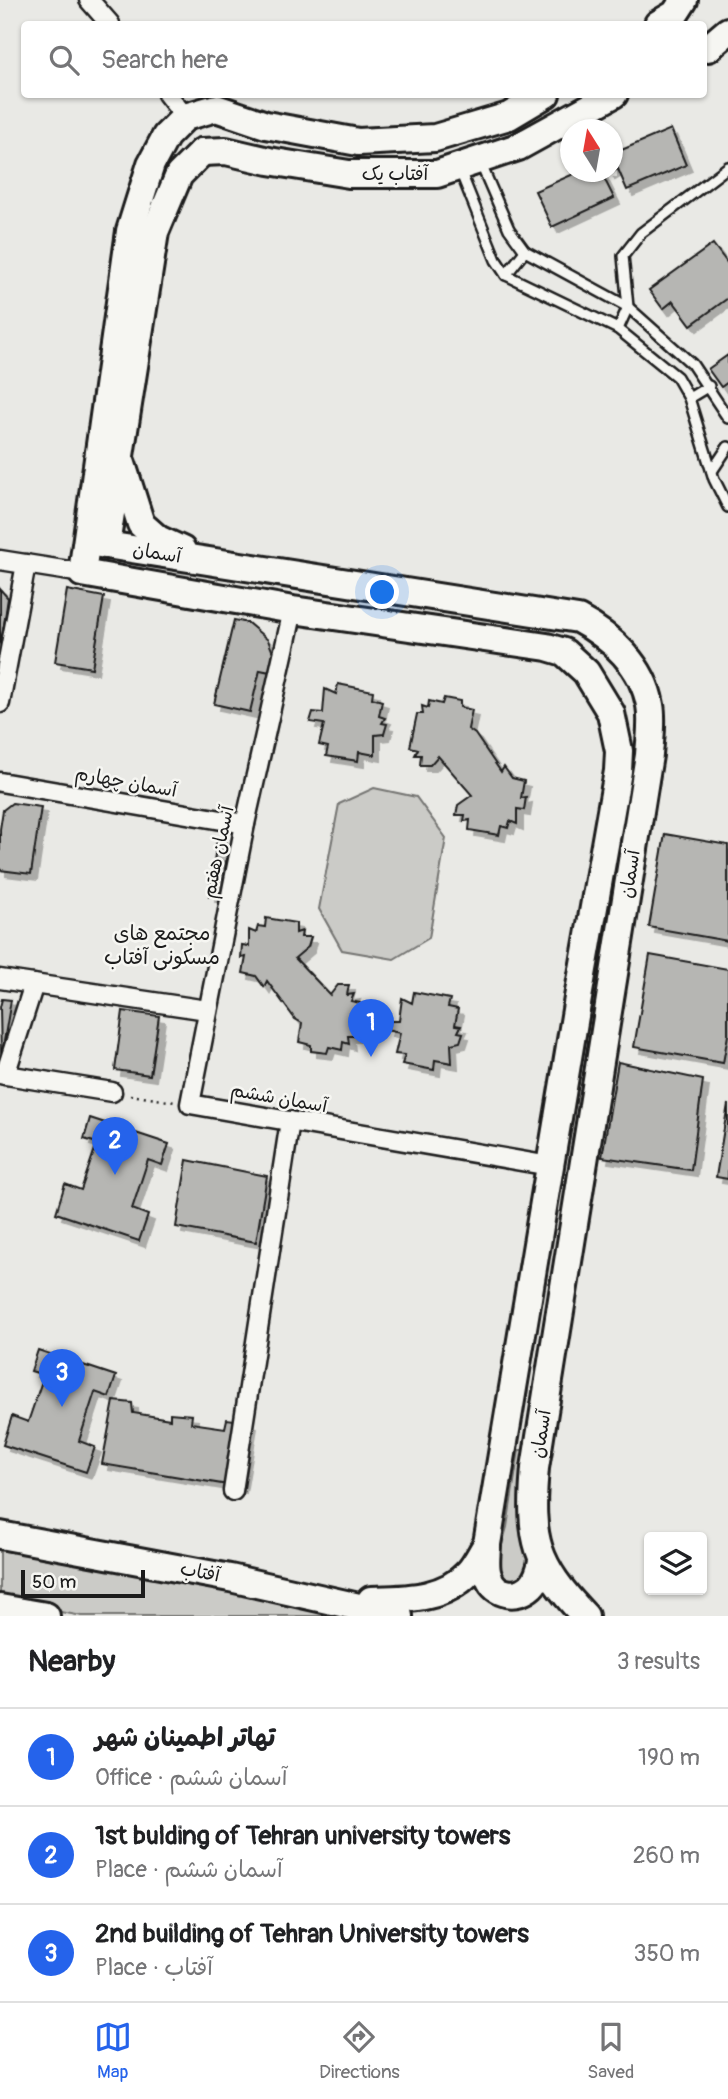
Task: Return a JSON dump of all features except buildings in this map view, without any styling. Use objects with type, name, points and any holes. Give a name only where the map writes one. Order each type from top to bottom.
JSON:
[{"type":"street","points":[[89,0],[107,21]]},
{"type":"street","points":[[672,13],[698,0]]},
{"type":"street","points":[[713,47],[728,31]]},
{"type":"street","points":[[170,98],[185,117],[202,152]]},
{"type":"street","name":"آفتاب یک","points":[[185,117],[216,108],[266,125],[358,142],[435,138],[509,116],[539,98]]},
{"type":"street","name":"آفتاب یک","points":[[202,152],[226,150],[269,161],[349,174],[437,174],[518,147],[607,98]]},
{"type":"street","name":"آسمان","points":[[97,543],[130,230],[151,164],[166,136],[185,117]]},
{"type":"street","name":"آسمان","points":[[202,152],[179,175],[155,232],[120,457],[97,543],[82,573],[293,610],[534,645],[564,652],[586,672],[611,713],[619,751],[618,771],[487,1544]]},
{"type":"street","points":[[120,457],[141,524],[158,539],[202,560]]},
{"type":"street","name":"آسمان","points":[[97,543],[578,619],[615,643],[644,683],[650,707],[649,755],[535,1468],[533,1522],[542,1561],[551,1576],[585,1616]]},
{"type":"street","points":[[0,560],[82,573]]},
{"type":"street","points":[[0,703],[26,564]]},
{"type":"street","name":"آسمان هفتم","points":[[190,1104],[245,824],[293,610]]},
{"type":"street","name":"آسمان چهارم","points":[[0,782],[245,824]]},
{"type":"street","points":[[0,979],[207,1010]]},
{"type":"street","points":[[34,984],[2,1075],[113,1092]]},
{"type":"street","name":"آسمان ششم","points":[[190,1104],[550,1166]]},
{"type":"street","points":[[233,1491],[290,1121]]},
{"type":"street","name":"آفتاب","points":[[0,1535],[230,1578],[399,1616]]},
{"type":"street","points":[[487,1544],[486,1571],[489,1581],[501,1592],[520,1592],[530,1587],[539,1575],[542,1561]]},
{"type":"street","points":[[330,1601],[410,1599],[440,1591],[455,1584],[468,1572],[487,1544]]},
{"type":"street","points":[[0,1608],[46,1616]]},
{"type":"lane","points":[[469,163],[525,251],[628,307],[692,364],[728,418]]},
{"type":"lane","points":[[469,163],[496,260],[506,275],[618,329],[677,377],[689,398],[714,479],[728,507]]},
{"type":"lane","points":[[618,329],[628,307],[623,256],[641,233],[728,167]]},
{"type":"lane","points":[[506,275],[525,251]]},
{"type":"lane","points":[[689,398],[709,386]]},
{"type":"lane","points":[[712,471],[728,447]]},
{"type":"path","points":[[113,1092],[190,1104]]},
{"type":"shaded area","points":[[374,788],[416,797],[446,838],[429,938],[394,959],[342,950],[319,909],[339,804]]},
{"type":"shaded area","points":[[519,1450],[528,1450],[531,1563],[526,1576],[513,1582],[503,1577],[497,1562],[507,1527]]},
{"type":"shaded area","points":[[0,1542],[219,1581],[337,1616],[82,1616],[0,1601]]},
{"type":"place","name":"تهاتر اطمینان شهر","points":[[371,1057]]},
{"type":"place","name":"1st bulding of Tehran university towers","points":[[115,1175]]},
{"type":"place","name":"2nd building of Tehran University towers","points":[[62,1407]]},
{"type":"district","name":"مجتمع های مسکونی آفتاب","points":[[162,945]]}]
